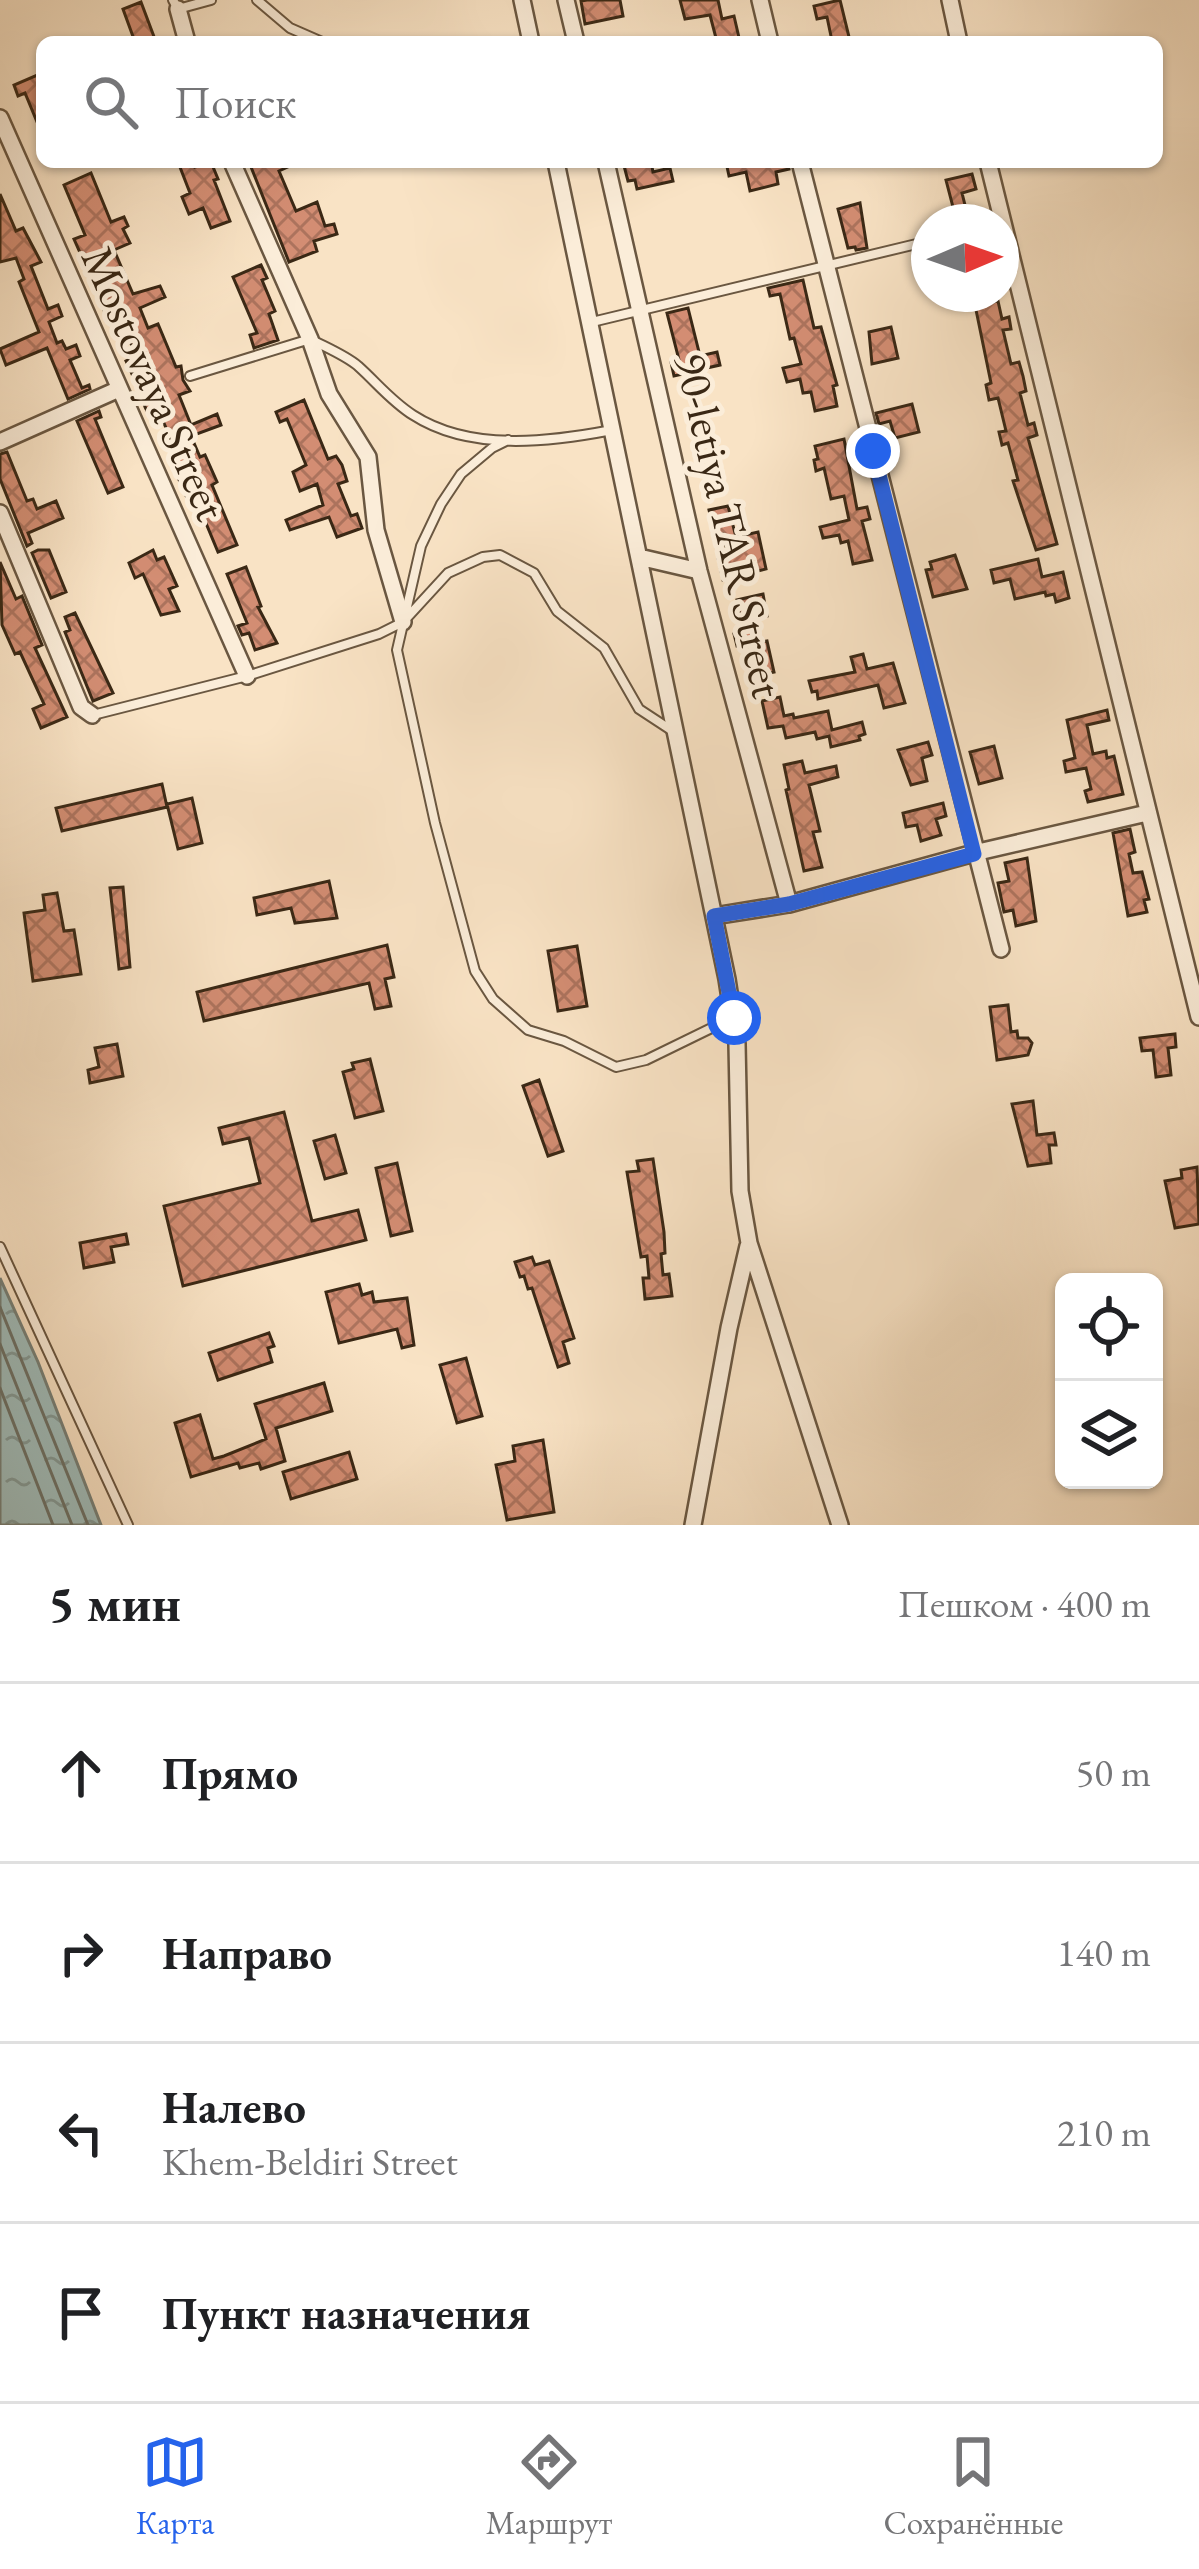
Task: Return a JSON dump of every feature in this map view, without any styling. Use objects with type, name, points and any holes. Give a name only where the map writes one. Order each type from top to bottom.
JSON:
[{"type":"street","points":[[522,0],[530,36]]},
{"type":"street","points":[[566,0],[575,36]]},
{"type":"street","points":[[760,0],[769,36]]},
{"type":"street","points":[[950,0],[958,36]]},
{"type":"street","points":[[176,5],[185,36]]},
{"type":"street","name":"Mostovaya Street","points":[[0,118],[247,676]]},
{"type":"street","points":[[235,168],[310,339],[329,394],[368,458],[376,530],[403,622]]},
{"type":"street","points":[[557,168],[734,1018],[740,1191],[749,1244],[840,1525]]},
{"type":"street","name":"90-letiya TAR Street","points":[[608,168],[700,572],[789,904]]},
{"type":"street","points":[[801,168],[1001,949]]},
{"type":"street","points":[[989,168],[998,204]]},
{"type":"street","points":[[1019,291],[1199,1017]]},
{"type":"street","points":[[0,442],[119,389]]},
{"type":"street","points":[[0,513],[81,707],[92,715]]},
{"type":"street","points":[[640,557],[700,572]]},
{"type":"street","points":[[714,916],[789,904],[1147,813]]},
{"type":"street","points":[[693,1525],[749,1244]]},
{"type":"lane","points":[[176,5],[211,0]]},
{"type":"lane","points":[[257,0],[290,28],[308,36]]},
{"type":"lane","points":[[590,323],[911,246]]},
{"type":"lane","points":[[190,376],[310,339],[356,364],[386,396],[419,419],[459,432],[547,442],[613,430]]},
{"type":"lane","points":[[508,440],[461,474],[441,504],[421,546],[397,650],[435,823],[475,971],[493,999],[528,1030],[564,1041],[616,1067],[646,1060],[734,1018]]},
{"type":"lane","points":[[92,715],[247,676],[379,634],[403,622],[430,590],[464,564],[500,555],[534,572],[556,611],[604,648],[639,709],[676,732]]},
{"type":"lane","points":[[0,1247],[128,1525]]},
{"type":"water","points":[[0,1278],[38,1362],[101,1525],[0,1525]]},
{"type":"building","points":[[620,0],[623,16],[585,24],[581,1]]},
{"type":"building","points":[[680,0],[718,0],[722,19],[734,16],[739,36],[715,36],[710,15],[685,19]]},
{"type":"building","points":[[840,0],[849,36],[831,36],[827,17],[817,19],[814,6]]},
{"type":"building","points":[[141,2],[154,36],[133,36],[123,9]]},
{"type":"building","points":[[36,76],[36,120],[25,93],[18,96],[14,85]]},
{"type":"building","points":[[180,168],[213,168],[230,221],[211,228],[203,208],[189,214],[182,197],[190,193]]},
{"type":"building","points":[[251,168],[286,168],[279,171],[296,211],[317,202],[325,226],[334,224],[337,234],[314,241],[317,251],[289,262]]},
{"type":"building","points":[[625,168],[652,168],[653,172],[670,168],[673,181],[637,189],[635,180],[628,181]]},
{"type":"building","points":[[727,168],[789,169],[776,172],[778,184],[750,191],[746,172],[729,176]]},
{"type":"building","points":[[91,173],[111,222],[124,217],[128,226],[123,229],[130,243],[114,250],[133,294],[160,286],[165,297],[140,308],[148,328],[158,324],[176,367],[181,366],[190,391],[179,395],[191,425],[217,414],[221,425],[191,436],[217,482],[212,485],[237,545],[218,552],[198,504],[191,507],[169,457],[177,453],[163,421],[154,425],[145,407],[142,397],[152,394],[143,370],[132,374],[126,361],[136,356],[121,319],[110,323],[94,289],[106,284],[96,260],[85,264],[74,239],[85,235],[64,185]]},
{"type":"building","points":[[972,174],[976,189],[962,193],[965,204],[952,204],[946,180]]},
{"type":"building","points":[[0,194],[16,231],[23,228],[41,262],[31,266],[48,309],[58,305],[62,316],[49,322],[57,343],[62,341],[66,349],[76,345],[80,356],[70,360],[82,388],[89,385],[90,389],[68,399],[47,348],[6,365],[0,349],[39,332],[19,282],[24,279],[16,258],[0,262]]},
{"type":"building","points":[[860,203],[867,248],[856,250],[848,248],[838,209]]},
{"type":"building","points":[[261,265],[278,340],[254,348],[250,335],[257,333],[233,277]]},
{"type":"building","points":[[803,280],[814,328],[821,327],[837,385],[833,386],[837,406],[815,411],[811,392],[803,393],[800,379],[787,382],[783,368],[801,364],[780,294],[770,296],[768,288]]},
{"type":"building","points":[[688,308],[700,356],[717,352],[720,365],[698,370],[699,376],[688,379],[687,373],[674,376],[671,362],[679,360],[667,313]]},
{"type":"building","points":[[976,312],[1000,312],[1002,319],[1009,317],[1011,329],[1003,330],[1011,364],[1019,362],[1023,376],[1026,391],[1020,393],[1028,425],[1034,423],[1037,435],[1028,438],[1057,544],[1036,550],[1013,481],[1018,480],[1008,443],[1002,445],[999,432],[1006,431],[998,398],[989,400],[986,385],[991,383]]},
{"type":"building","points":[[891,327],[898,358],[872,364],[869,332]]},
{"type":"building","points":[[304,400],[328,459],[336,456],[342,465],[347,481],[338,484],[351,516],[357,514],[362,528],[337,537],[329,517],[290,530],[286,520],[323,505],[317,484],[300,491],[293,472],[306,465],[287,419],[280,422],[276,412]]},
{"type":"building","points":[[912,404],[919,432],[895,438],[890,421],[879,424],[876,413]]},
{"type":"building","points":[[99,411],[101,417],[95,419],[123,487],[108,493],[77,421]]},
{"type":"building","points":[[844,439],[857,509],[867,507],[870,519],[862,521],[872,560],[853,564],[848,541],[841,543],[839,535],[823,538],[820,527],[849,520],[844,496],[831,499],[824,468],[816,471],[814,460],[818,459],[815,446]]},
{"type":"building","points":[[7,452],[27,501],[33,499],[37,509],[56,501],[63,518],[28,533],[32,543],[27,546],[0,479],[0,454]]},
{"type":"building","points":[[728,506],[736,537],[758,532],[766,569],[723,580],[718,558],[728,555],[723,534],[715,536],[709,510]]},
{"type":"building","points":[[49,550],[66,592],[51,598],[32,553]]},
{"type":"building","points":[[153,550],[157,560],[164,557],[177,586],[169,589],[179,611],[161,615],[143,574],[135,578],[129,563]]},
{"type":"building","points":[[955,555],[967,589],[933,597],[926,570],[932,569],[930,562]]},
{"type":"building","points":[[1038,559],[1042,577],[1063,572],[1069,598],[1056,602],[1054,594],[1046,596],[1045,592],[1015,599],[1010,579],[994,583],[991,570]]},
{"type":"building","points":[[0,562],[16,599],[22,596],[42,645],[35,648],[67,717],[41,728],[33,709],[44,704],[2,625]]},
{"type":"building","points":[[246,567],[258,607],[277,643],[255,650],[249,633],[242,635],[238,626],[247,623],[227,574]]},
{"type":"building","points":[[763,594],[767,616],[755,618],[760,642],[767,641],[774,672],[755,676],[748,644],[737,646],[734,634],[743,632],[737,600]]},
{"type":"building","points":[[75,613],[113,693],[93,701],[65,632],[70,630],[65,617]]},
{"type":"building","points":[[863,654],[867,669],[893,663],[905,703],[884,708],[878,685],[818,699],[817,691],[812,692],[809,681],[855,672],[851,657]]},
{"type":"building","points":[[780,697],[784,716],[828,711],[832,730],[862,722],[865,734],[860,740],[831,747],[829,736],[817,739],[815,732],[786,738],[783,726],[768,728],[762,701]]},
{"type":"building","points":[[1107,710],[1109,720],[1087,725],[1093,754],[1106,751],[1107,758],[1114,756],[1123,794],[1088,802],[1085,791],[1091,789],[1086,768],[1066,772],[1064,761],[1075,758],[1067,720]]},
{"type":"building","points":[[928,742],[932,755],[922,758],[927,781],[911,785],[898,750]]},
{"type":"building","points":[[994,746],[1002,778],[979,784],[970,752]]},
{"type":"building","points":[[802,761],[805,773],[836,766],[838,777],[809,785],[820,831],[813,832],[822,867],[804,871],[784,765]]},
{"type":"building","points":[[162,784],[167,807],[62,831],[56,808]]},
{"type":"building","points":[[192,798],[202,843],[178,849],[167,804]]},
{"type":"building","points":[[943,803],[946,816],[936,819],[941,835],[921,841],[917,825],[906,827],[903,813]]},
{"type":"building","points":[[1130,829],[1133,873],[1142,872],[1149,899],[1144,900],[1147,912],[1128,916],[1113,833]]},
{"type":"building","points":[[1027,858],[1036,921],[1016,926],[1013,910],[1004,912],[998,883],[1009,881],[1005,863]]},
{"type":"building","points":[[329,881],[337,918],[295,923],[291,908],[257,915],[254,898]]},
{"type":"building","points":[[123,887],[130,967],[119,969],[110,888]]},
{"type":"building","points":[[57,893],[64,931],[74,930],[81,974],[33,981],[24,913],[45,910],[43,895]]},
{"type":"building","points":[[387,945],[394,977],[385,979],[391,1006],[375,1009],[369,983],[204,1021],[197,992]]},
{"type":"building","points":[[577,946],[587,1006],[558,1011],[548,951]]},
{"type":"building","points":[[1008,1005],[1011,1032],[1017,1031],[1018,1038],[1032,1043],[1028,1055],[997,1060],[990,1007]]},
{"type":"building","points":[[1175,1034],[1176,1047],[1168,1048],[1171,1075],[1156,1077],[1153,1050],[1142,1051],[1140,1038]]},
{"type":"building","points":[[117,1044],[123,1076],[90,1083],[88,1070],[99,1067],[95,1048]]},
{"type":"building","points":[[370,1059],[383,1111],[355,1118],[343,1072],[354,1069],[352,1063]]},
{"type":"building","points":[[539,1080],[563,1151],[548,1156],[523,1086]]},
{"type":"building","points":[[1033,1101],[1037,1135],[1054,1133],[1056,1145],[1049,1145],[1051,1163],[1028,1166],[1012,1104]]},
{"type":"building","points":[[284,1112],[312,1221],[358,1210],[366,1240],[183,1286],[164,1206],[260,1183],[249,1138],[223,1144],[219,1128]]},
{"type":"building","points":[[335,1135],[346,1173],[325,1179],[314,1141]]},
{"type":"building","points":[[653,1159],[664,1232],[663,1275],[669,1274],[672,1296],[645,1299],[647,1256],[641,1257],[627,1172],[639,1171],[637,1161]]},
{"type":"building","points":[[397,1163],[412,1231],[391,1236],[376,1168]]},
{"type":"building","points":[[1197,1167],[1199,1224],[1175,1228],[1165,1181],[1182,1178],[1181,1170]]},
{"type":"building","points":[[126,1234],[128,1244],[111,1247],[114,1262],[84,1268],[80,1243]]},
{"type":"building","points":[[532,1257],[535,1265],[549,1261],[574,1338],[563,1342],[569,1363],[558,1367],[532,1288],[520,1277],[515,1262]]},
{"type":"building","points":[[359,1284],[362,1295],[372,1292],[374,1302],[407,1298],[414,1345],[402,1348],[397,1329],[339,1343],[326,1292]]},
{"type":"building","points":[[269,1333],[274,1346],[268,1348],[272,1362],[218,1380],[209,1353]]},
{"type":"building","points":[[466,1358],[482,1416],[457,1423],[440,1365]]},
{"type":"building","points":[[324,1383],[332,1411],[276,1428],[285,1461],[261,1469],[259,1463],[240,1468],[238,1463],[191,1477],[175,1423],[200,1415],[213,1459],[266,1439],[255,1404]]},
{"type":"building","points":[[543,1440],[554,1512],[507,1520],[496,1465],[515,1461],[513,1446]]},
{"type":"building","points":[[349,1452],[357,1479],[291,1499],[283,1472]]},
{"type":"route","points":[[734,1018],[714,916],[789,904],[974,854],[873,451]]}]
